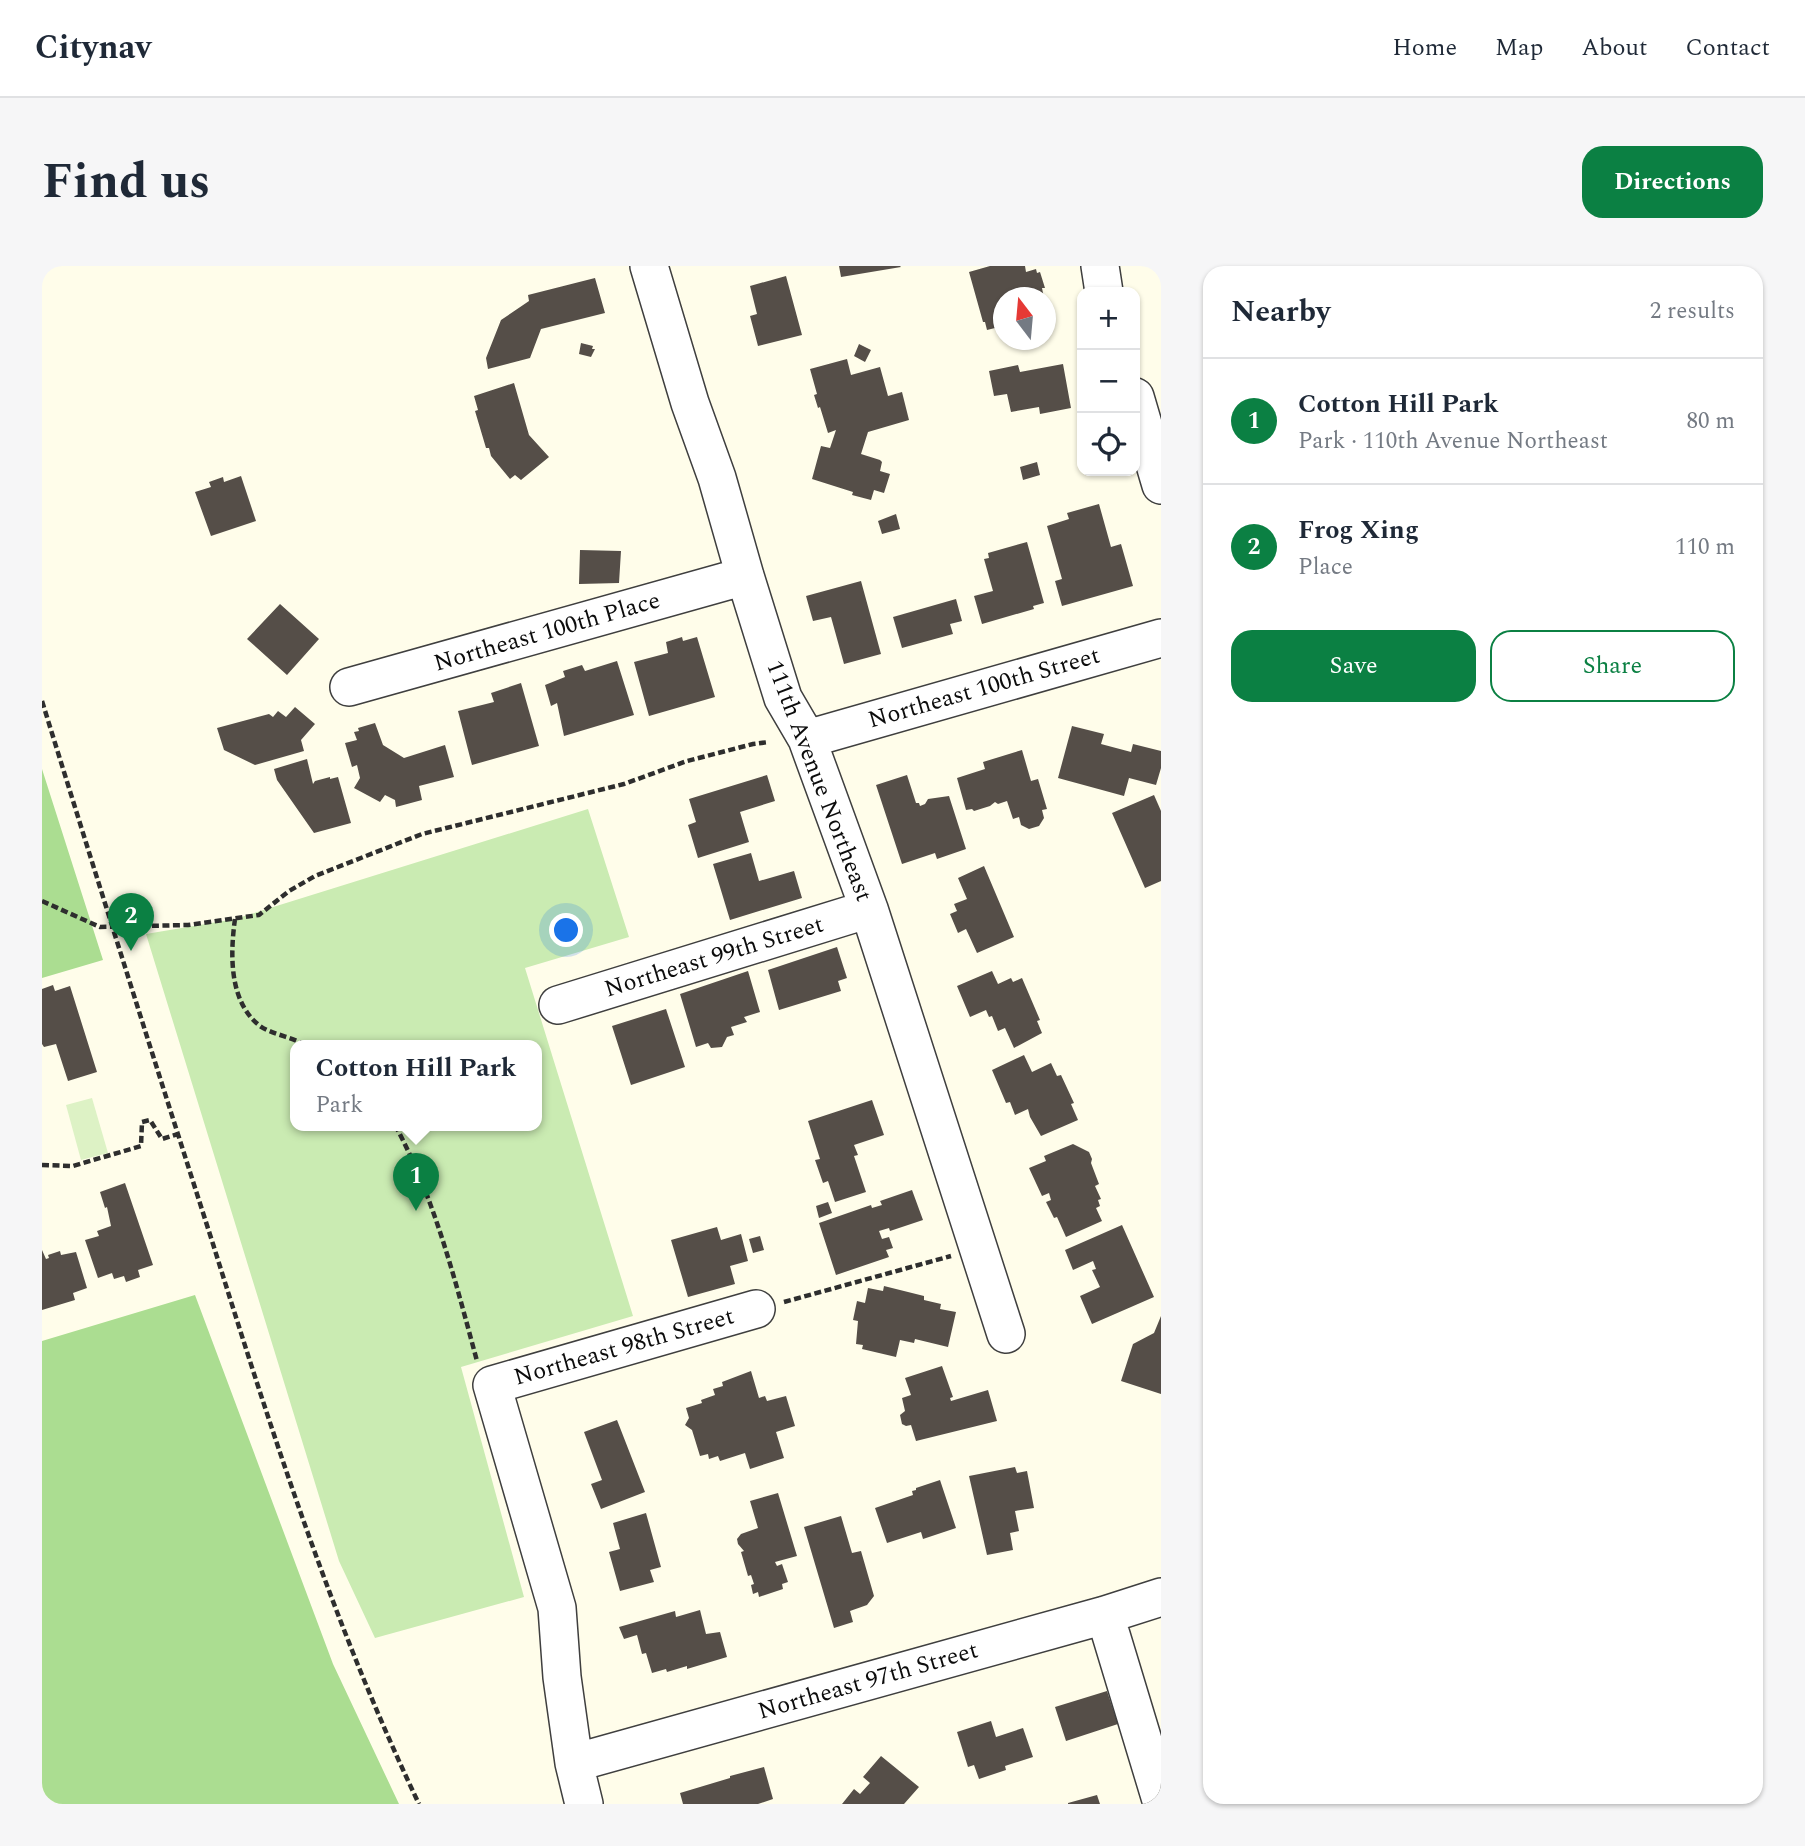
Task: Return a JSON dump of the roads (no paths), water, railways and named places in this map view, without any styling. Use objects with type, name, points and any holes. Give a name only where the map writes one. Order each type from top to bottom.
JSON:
[{"type":"street","name":"111th Avenue Northeast","points":[[649,266],[690,403],[717,478],[783,698],[807,739],[869,909],[1006,1334]]},
{"type":"street","points":[[1100,266],[1103,287]]},
{"type":"street","points":[[1140,413],[1161,485]]},
{"type":"street","name":"Northeast 100th Place","points":[[349,687],[745,576]]},
{"type":"street","name":"Northeast 100th Street","points":[[807,739],[1161,638]]},
{"type":"street","name":"Northeast 99th Street","points":[[558,1005],[869,909]]},
{"type":"street","name":"Northeast 98th Street","points":[[574,1763],[562,1677],[557,1608],[492,1385],[756,1309]]},
{"type":"street","name":"Northeast 97th Street","points":[[574,1763],[1161,1597]]},
{"type":"street","points":[[1105,1615],[1161,1800]]},
{"type":"street","points":[[574,1763],[584,1804]]},
{"type":"place","name":"Frog Xing","points":[[131,951]]},
{"type":"place","name":"Cotton Hill Park","points":[[416,1211]]}]
